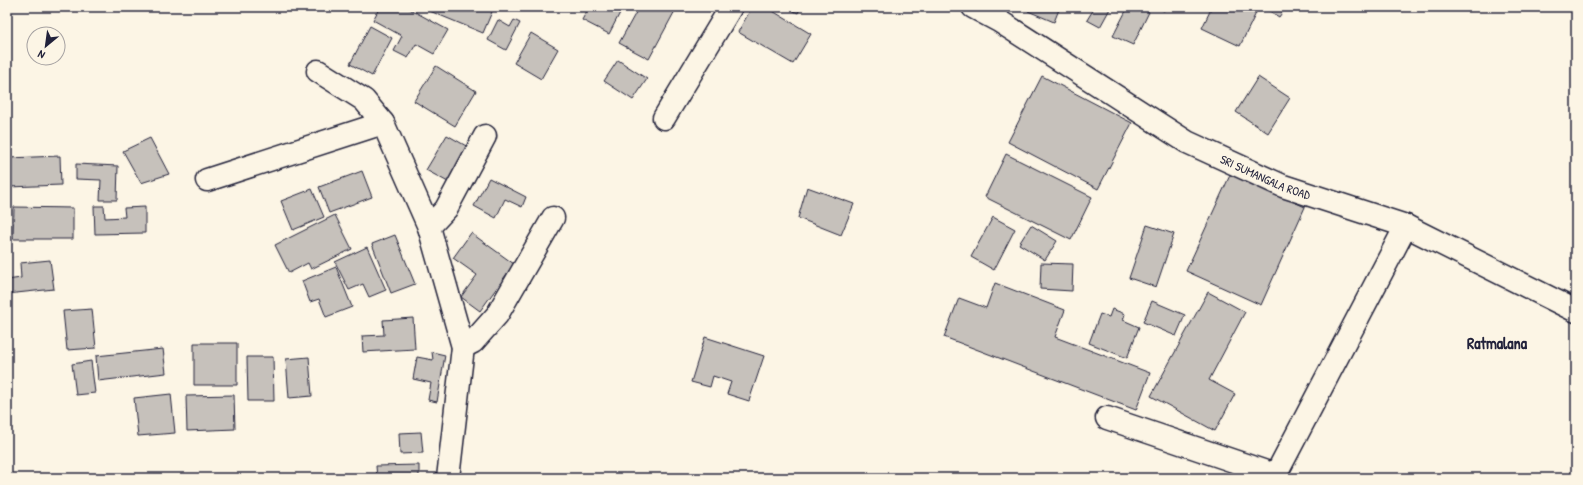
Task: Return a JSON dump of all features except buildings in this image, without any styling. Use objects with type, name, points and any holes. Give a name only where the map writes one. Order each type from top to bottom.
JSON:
[{"type":"street","points":[[664,118],[731,7]]},
{"type":"street","name":"SRI SUMANGALA ROAD","points":[[973,7],[1003,14],[1187,142],[1283,186],[1406,226],[1576,311]]},
{"type":"street","points":[[318,71],[364,100],[383,123],[429,227],[462,347],[448,478]]},
{"type":"street","points":[[207,180],[383,123]]},
{"type":"street","points":[[429,227],[446,209],[486,136]]},
{"type":"street","points":[[462,347],[474,342],[497,315],[553,218]]},
{"type":"street","points":[[1107,418],[1274,476],[1406,226]]},
{"type":"district","name":"Ratmalana","points":[[1497,343]]}]
